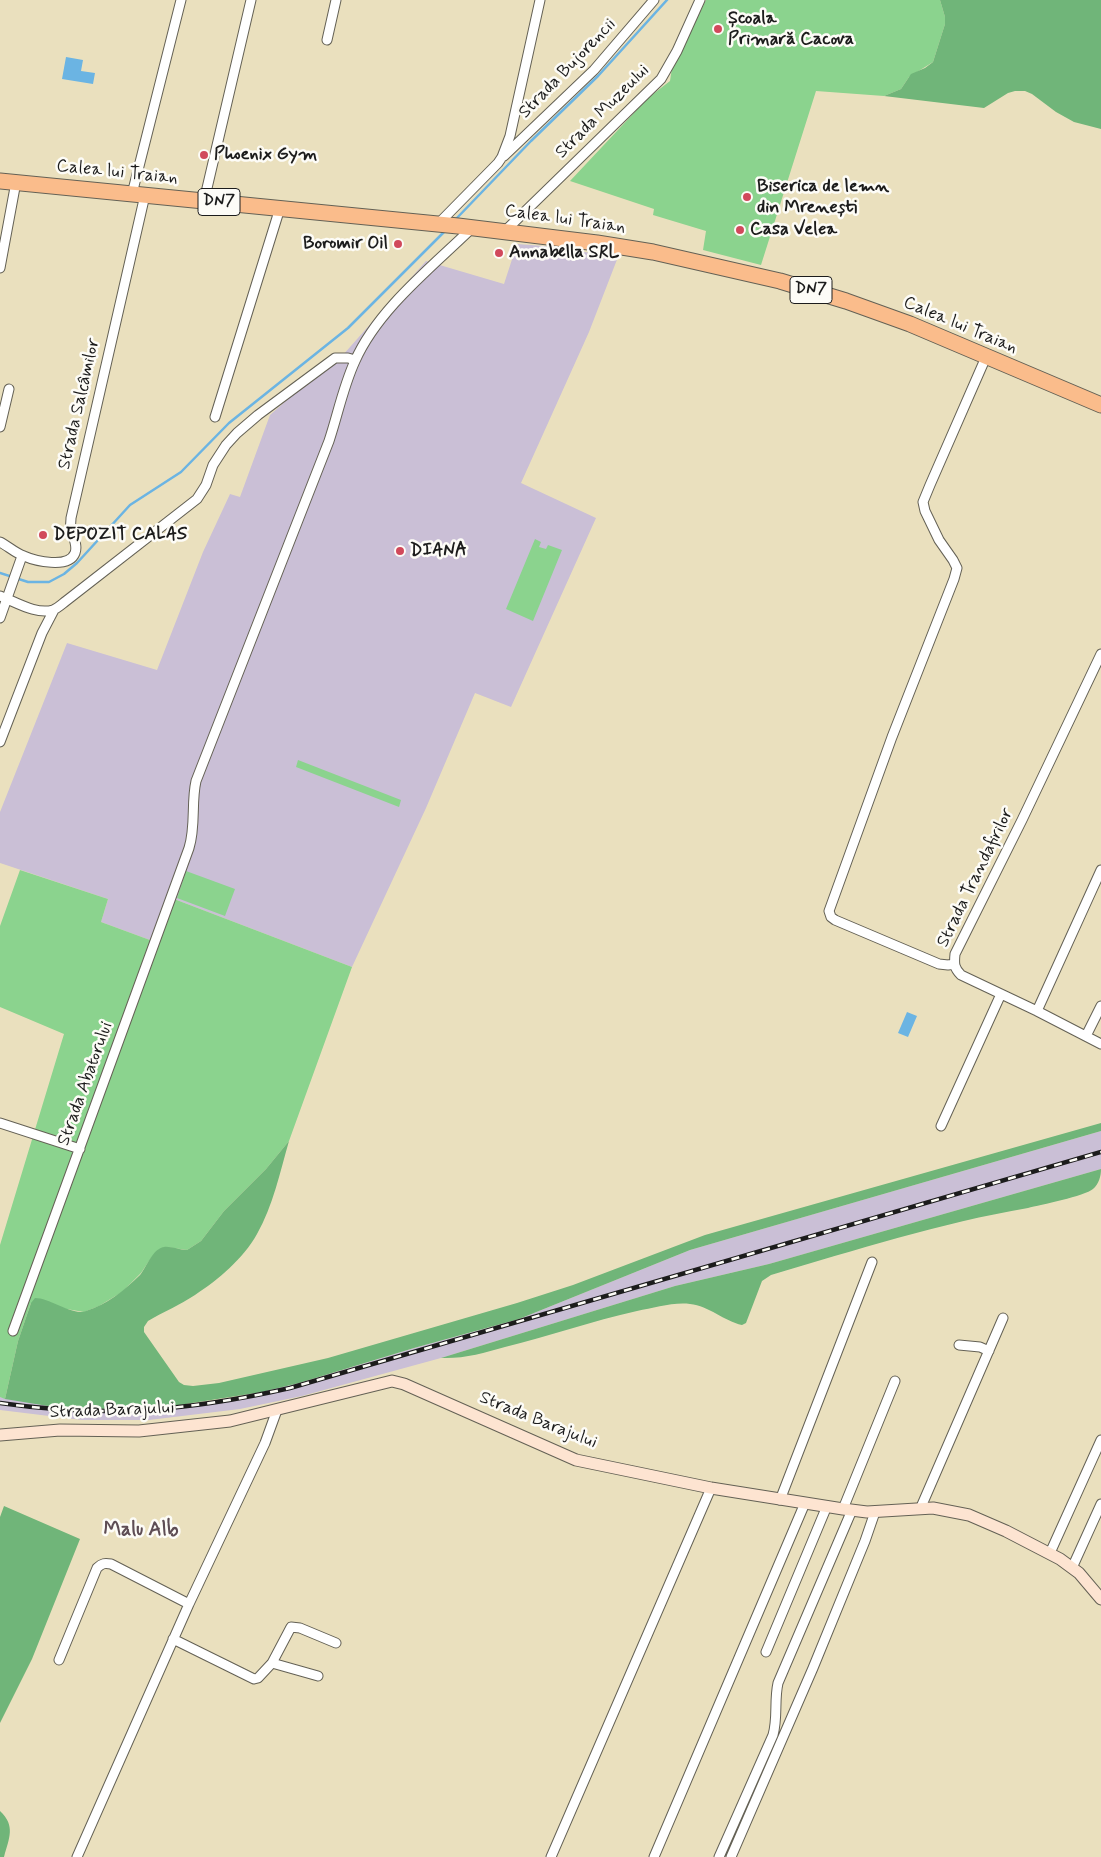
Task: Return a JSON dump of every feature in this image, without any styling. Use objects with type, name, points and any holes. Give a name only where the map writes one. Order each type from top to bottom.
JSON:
[{"type":"highway","name":"Calea lui Traian","points":[[0,180],[453,225],[653,252],[780,281],[878,312],[1101,405]]},
{"type":"street","points":[[138,194],[181,0]]},
{"type":"street","points":[[204,200],[251,0]]},
{"type":"street","points":[[327,40],[336,0]]},
{"type":"street","name":"Strada Bujorencii","points":[[502,157],[510,136],[540,0]]},
{"type":"street","name":"Strada Bujorencii","points":[[355,360],[372,333],[502,157],[594,70],[654,0]]},
{"type":"street","name":"Strada Muzeului","points":[[505,231],[661,79],[677,51],[700,0]]},
{"type":"street","points":[[0,268],[16,182]]},
{"type":"street","name":"Strada Salcâmilor","points":[[22,556],[49,562],[60,562],[72,557],[76,551],[76,542],[71,529],[71,518],[138,194]]},
{"type":"street","points":[[215,417],[280,208]]},
{"type":"street","points":[[954,964],[939,964],[835,920],[831,917],[829,911],[892,737],[954,579],[956,568],[953,560],[939,540],[928,519],[924,502],[986,357]]},
{"type":"street","points":[[0,742],[42,633],[54,610],[196,499],[202,492],[213,465],[226,445],[258,415],[335,358],[355,360]]},
{"type":"street","name":"Strada Abatorului","points":[[13,1331],[189,848],[193,834],[196,781],[329,441],[342,392],[355,360]]},
{"type":"street","points":[[0,427],[9,389]]},
{"type":"street","points":[[0,542],[22,556],[13,584],[4,598],[0,618]]},
{"type":"street","points":[[4,598],[32,609],[54,610]]},
{"type":"street","name":"Strada Trandafirilor","points":[[1101,654],[1022,820],[955,954],[954,964],[961,975],[1037,1010],[1101,1044]]},
{"type":"street","points":[[1037,1010],[1101,870]]},
{"type":"street","points":[[941,1126],[1001,994]]},
{"type":"street","points":[[1086,1036],[1101,1006]]},
{"type":"street","points":[[0,1123],[80,1149]]},
{"type":"street","points":[[780,1500],[872,1262]]},
{"type":"street","points":[[921,1507],[1003,1318]]},
{"type":"street","points":[[959,1345],[986,1348],[989,1351]]},
{"type":"street","name":"Strada Barajului","points":[[0,1435],[60,1430],[139,1431],[230,1421],[392,1381],[413,1388],[576,1460],[711,1488],[780,1500],[875,1512],[921,1507],[950,1510],[1006,1530],[1050,1553],[1083,1577],[1101,1600]]},
{"type":"street","points":[[719,1857],[773,1735],[776,1724],[775,1695],[778,1683],[848,1509],[896,1381]]},
{"type":"street","points":[[76,1857],[189,1604],[266,1443],[277,1410]]},
{"type":"street","points":[[1050,1553],[1101,1440]]},
{"type":"street","points":[[550,1857],[711,1488]]},
{"type":"street","points":[[654,1857],[805,1503]]},
{"type":"street","points":[[1072,1568],[1101,1504]]},
{"type":"street","points":[[766,1652],[827,1506]]},
{"type":"street","points":[[731,1857],[813,1668],[875,1512]]},
{"type":"street","points":[[58,1660],[97,1568],[101,1564],[111,1564],[189,1604]]},
{"type":"street","points":[[173,1639],[254,1679],[258,1678],[272,1663],[291,1627],[300,1628],[336,1643]]},
{"type":"street","points":[[272,1663],[318,1676]]},
{"type":"shaded area","points":[[517,244],[618,257],[589,332],[521,483],[596,518],[511,707],[475,693],[426,808],[352,967],[174,899],[158,943],[101,922],[108,899],[0,863],[0,812],[67,643],[157,670],[203,552],[230,494],[240,497],[270,415],[314,376],[335,364],[426,261],[504,284]]},
{"type":"shaded area","points":[[1101,1131],[1101,1169],[769,1264],[675,1286],[441,1358],[302,1396],[240,1409],[149,1420],[82,1420],[0,1410],[0,1397],[60,1408],[148,1408],[237,1397],[299,1383],[519,1319],[690,1250]]},
{"type":"green space","points":[[706,0],[940,0],[945,17],[945,24],[933,62],[909,77],[901,89],[884,96],[816,91],[761,265],[703,250],[706,231],[653,215],[654,209],[570,181],[648,98],[670,81],[672,68]]},
{"type":"green space","points":[[940,0],[1101,0],[1101,129],[1074,122],[1025,91],[1008,93],[984,108],[884,96],[901,89],[911,74],[933,62],[945,24]]},
{"type":"green space","points":[[535,539],[541,542],[539,547],[546,549],[548,545],[562,550],[533,621],[506,609]]},
{"type":"green space","points":[[298,760],[401,800],[399,807],[296,767]]},
{"type":"green space","points":[[20,870],[108,899],[101,922],[158,943],[174,899],[352,967],[289,1141],[266,1169],[224,1211],[201,1241],[187,1250],[166,1247],[151,1258],[141,1273],[122,1292],[99,1306],[84,1312],[31,1303],[18,1341],[5,1399],[0,1397],[0,1245],[64,1034],[0,1007],[0,926]]},
{"type":"green space","points":[[186,871],[235,889],[225,916],[177,898]]},
{"type":"green space","points":[[1101,1123],[1101,1131],[690,1250],[519,1319],[299,1383],[262,1392],[173,1406],[100,1409],[60,1408],[5,1399],[18,1341],[31,1303],[35,1298],[80,1312],[108,1301],[140,1275],[160,1248],[187,1250],[201,1241],[224,1211],[266,1169],[289,1141],[276,1189],[263,1223],[245,1252],[212,1283],[189,1299],[148,1321],[144,1327],[144,1332],[179,1382],[184,1385],[193,1386],[219,1383],[328,1358],[573,1285],[705,1235]]},
{"type":"green space","points":[[1101,1169],[1099,1180],[1095,1187],[1088,1192],[1028,1208],[930,1229],[771,1275],[762,1281],[746,1323],[742,1325],[697,1305],[670,1305],[620,1315],[465,1357],[441,1358],[675,1286],[769,1264]]},
{"type":"green space","points":[[4,1506],[80,1539],[32,1659],[0,1723],[0,1517]]},
{"type":"green space","points":[[0,1811],[10,1827],[4,1857],[0,1857]]},
{"type":"water","points":[[66,57],[83,60],[81,71],[95,73],[93,84],[62,79]]},
{"type":"water","points":[[907,1012],[917,1016],[908,1037],[898,1033]]},
{"type":"waterway","points":[[455,220],[531,141],[598,76],[667,0]]},
{"type":"waterway","points":[[0,573],[28,582],[49,582],[64,574],[77,563],[130,505],[181,472],[229,423],[348,328],[446,230]]},
{"type":"railway","points":[[0,1403],[75,1410],[146,1410],[216,1402],[290,1388],[1101,1152]]},
{"type":"place","name":"Școala Primară Cacova","points":[[718,29]]},
{"type":"place","name":"Phoenix Gym","points":[[204,155]]},
{"type":"place","name":"Biserica de lemn din Mrenești","points":[[747,197]]},
{"type":"place","name":"Casa Velea","points":[[740,230]]},
{"type":"place","name":"Boromir Oil","points":[[398,244]]},
{"type":"place","name":"Annabella SRL","points":[[499,253]]},
{"type":"place","name":"DEPOZIT CALAS","points":[[43,535]]},
{"type":"place","name":"DIANA","points":[[400,551]]},
{"type":"district","name":"Malu Alb","points":[[141,1531]]}]
